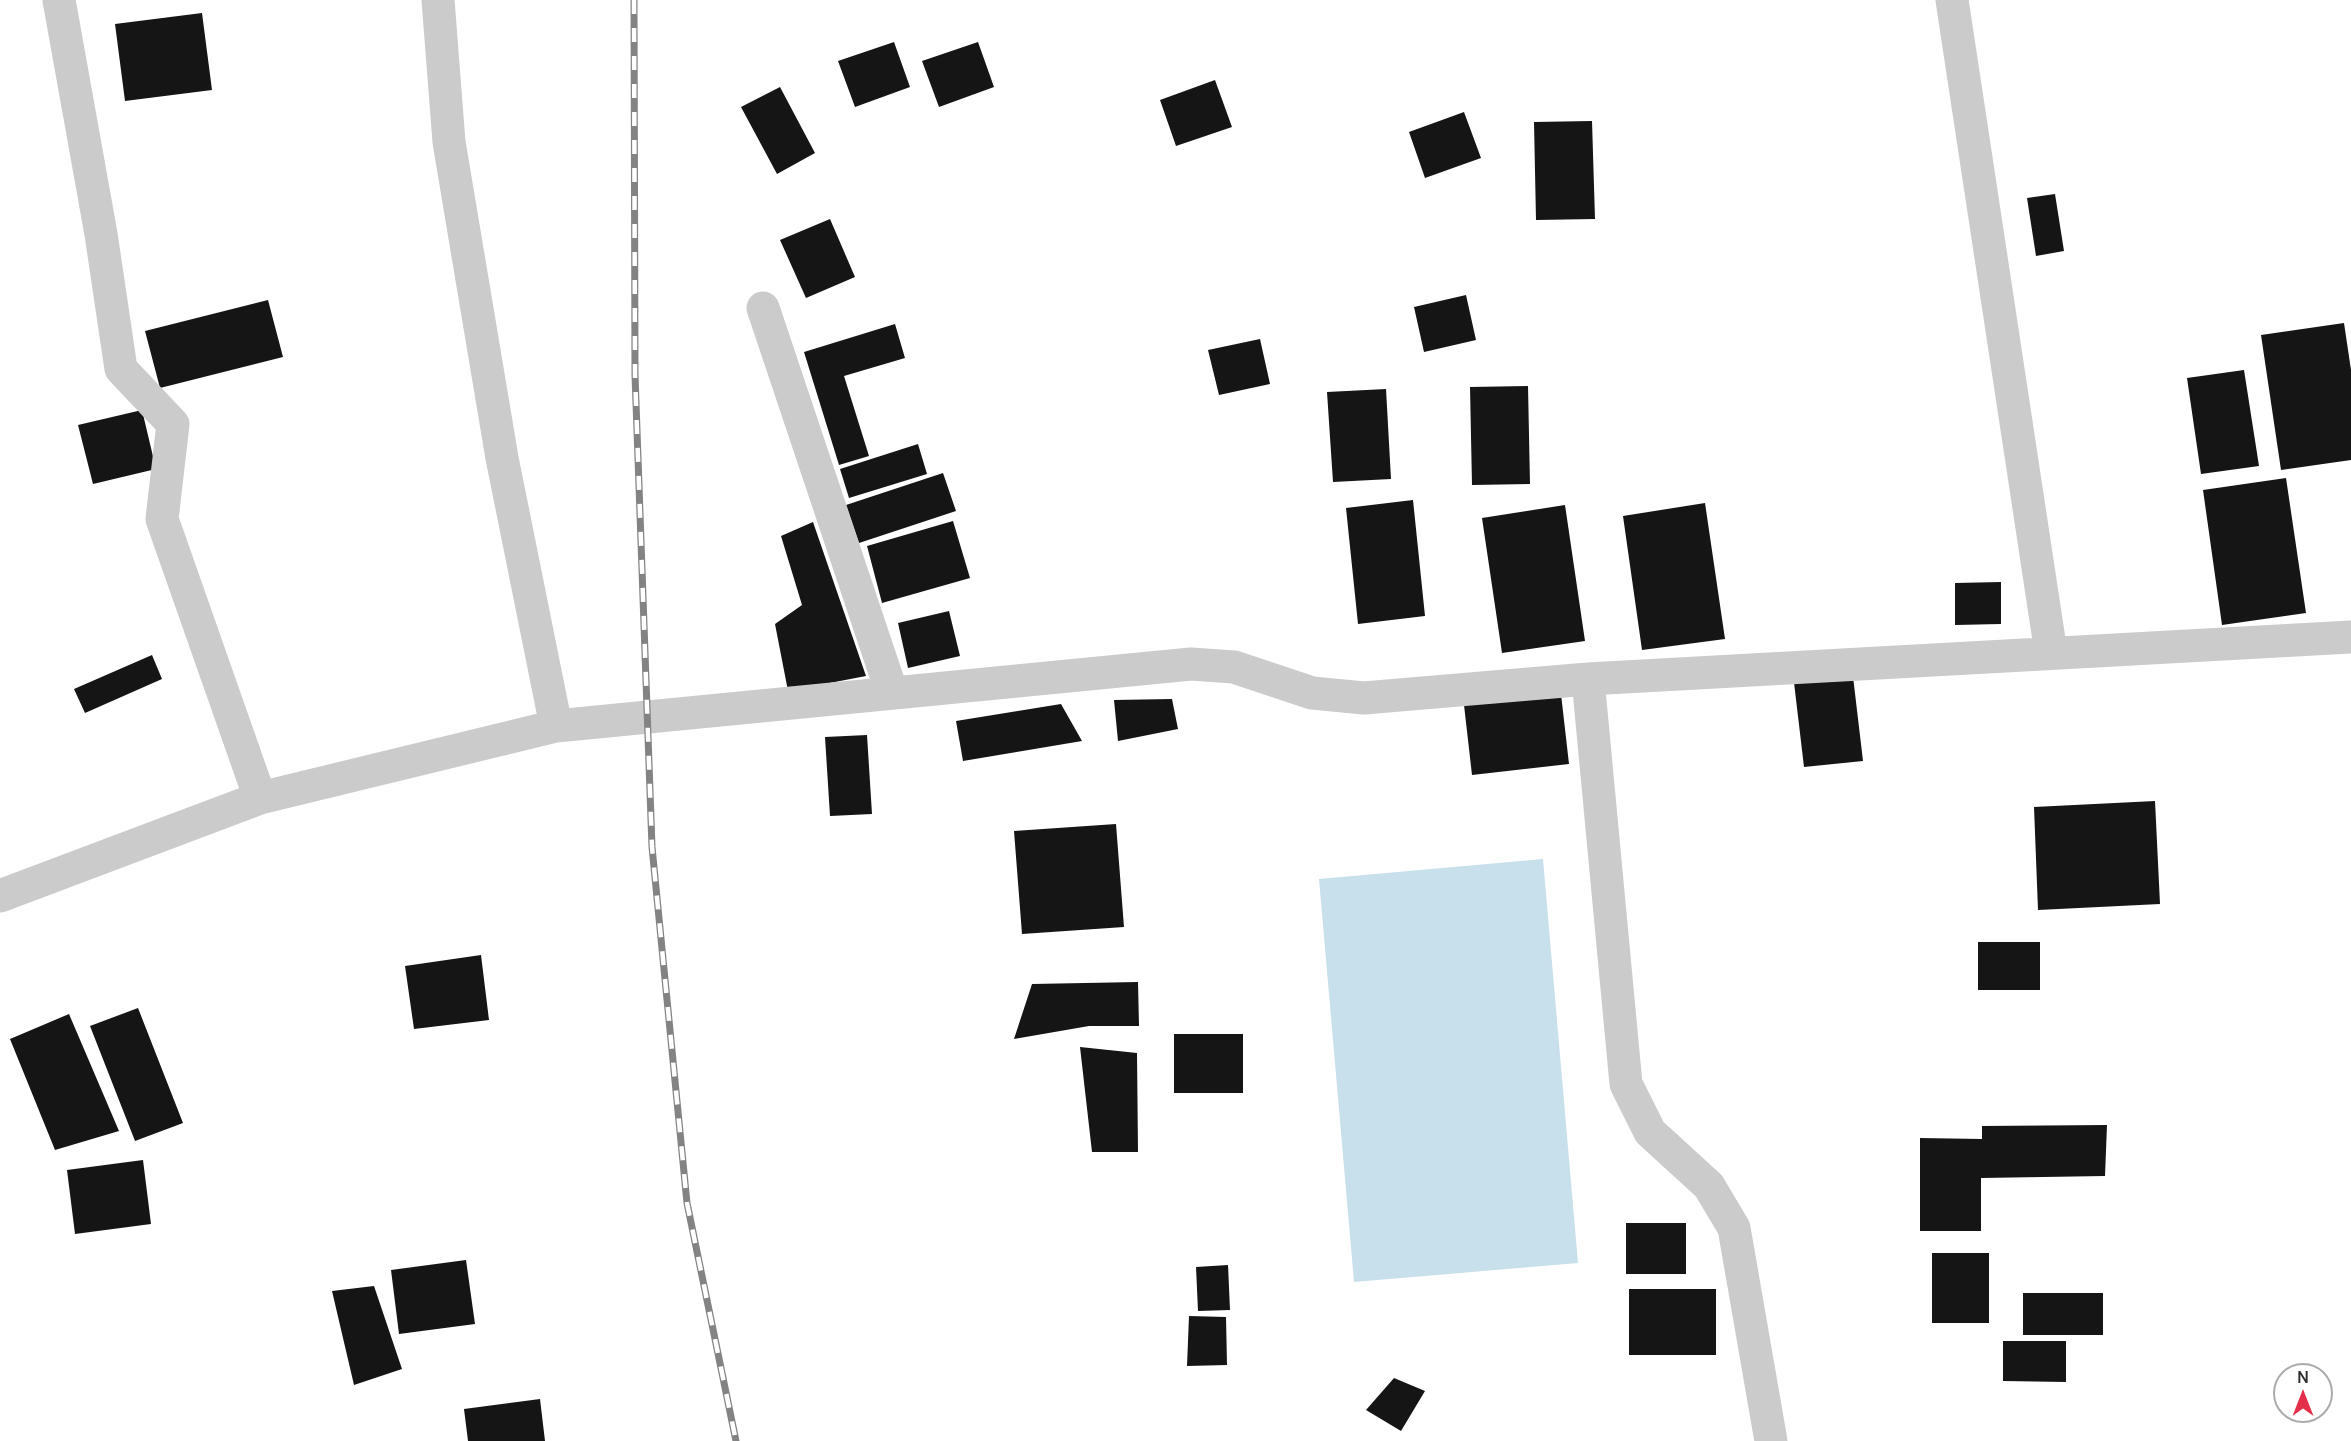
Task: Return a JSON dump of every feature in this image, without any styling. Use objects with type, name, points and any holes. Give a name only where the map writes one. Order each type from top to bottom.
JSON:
[{"type":"street","points":[[59,0],[101,234],[121,369],[173,424],[162,519],[260,798]]},
{"type":"street","points":[[438,0],[450,142],[502,458],[556,726]]},
{"type":"street","points":[[1952,0],[2051,653]]},
{"type":"street","points":[[764,308],[891,693]]},
{"type":"street","points":[[0,896],[260,798],[556,726],[1191,664],[1234,667],[1312,693],[1364,698],[1588,679],[2351,637]]},
{"type":"street","points":[[1588,679],[1626,1084],[1650,1132],[1710,1186],[1734,1228],[1771,1441]]},
{"type":"water","points":[[1543,859],[1578,1263],[1354,1282],[1319,879]]},
{"type":"building","points":[[202,13],[212,90],[125,101],[115,24]]},
{"type":"building","points":[[894,42],[910,87],[855,107],[838,61]]},
{"type":"building","points":[[978,42],[994,87],[939,107],[922,61]]},
{"type":"building","points":[[1215,80],[1232,127],[1176,146],[1160,100]]},
{"type":"building","points":[[780,87],[815,153],[777,174],[741,107]]},
{"type":"building","points":[[1464,112],[1481,158],[1425,178],[1409,132]]},
{"type":"building","points":[[1592,121],[1595,219],[1536,220],[1534,122]]},
{"type":"building","points":[[2055,194],[2064,251],[2036,256],[2027,198]]},
{"type":"building","points":[[830,219],[855,277],[806,298],[780,240]]},
{"type":"building","points":[[1466,295],[1476,340],[1424,352],[1414,307]]},
{"type":"building","points":[[268,300],[283,357],[160,388],[145,331]]},
{"type":"building","points":[[2344,323],[2351,370],[2351,460],[2281,470],[2261,335]]},
{"type":"building","points":[[895,324],[905,358],[844,376],[869,456],[839,465],[804,352]]},
{"type":"building","points":[[1260,339],[1270,384],[1219,395],[1208,350]]},
{"type":"building","points":[[2244,370],[2259,466],[2201,474],[2187,378]]},
{"type":"building","points":[[1528,386],[1530,484],[1472,485],[1470,387]]},
{"type":"building","points":[[1386,389],[1391,479],[1333,482],[1327,392]]},
{"type":"building","points":[[142,410],[156,469],[93,484],[78,425]]},
{"type":"building","points":[[918,444],[927,474],[849,498],[840,469]]},
{"type":"building","points":[[943,473],[956,511],[859,543],[846,505]]},
{"type":"building","points":[[2286,478],[2306,613],[2222,625],[2203,490]]},
{"type":"building","points":[[1413,500],[1425,616],[1358,624],[1346,508]]},
{"type":"building","points":[[1705,503],[1725,639],[1642,650],[1623,516]]},
{"type":"building","points":[[1565,505],[1585,641],[1502,653],[1482,518]]},
{"type":"building","points":[[953,521],[970,578],[882,603],[867,546]]},
{"type":"building","points":[[813,522],[866,676],[788,691],[775,624],[802,605],[781,536]]},
{"type":"building","points":[[2001,582],[2001,624],[1955,625],[1955,583]]},
{"type":"building","points":[[949,611],[960,656],[908,668],[898,623]]},
{"type":"building","points":[[152,655],[162,679],[85,713],[74,689]]},
{"type":"building","points":[[1852,668],[1863,761],[1804,767],[1793,674]]},
{"type":"building","points":[[1561,694],[1569,764],[1472,775],[1464,705]]},
{"type":"building","points":[[1172,699],[1178,729],[1118,741],[1114,700]]},
{"type":"building","points":[[1061,704],[1082,741],[963,761],[956,721]]},
{"type":"building","points":[[867,735],[872,814],[830,816],[825,737]]},
{"type":"building","points":[[2155,801],[2160,904],[2038,910],[2034,807]]},
{"type":"building","points":[[1116,824],[1124,927],[1022,934],[1014,831]]},
{"type":"building","points":[[1978,942],[2040,942],[2040,990],[1978,990]]},
{"type":"building","points":[[481,955],[489,1020],[414,1029],[405,966]]},
{"type":"building","points":[[1138,982],[1139,1026],[1089,1026],[1014,1039],[1032,984]]},
{"type":"building","points":[[138,1008],[183,1123],[135,1141],[90,1026]]},
{"type":"building","points":[[69,1014],[119,1131],[55,1150],[10,1039]]},
{"type":"building","points":[[1174,1034],[1243,1034],[1243,1093],[1174,1093]]},
{"type":"building","points":[[1080,1047],[1137,1053],[1138,1152],[1092,1152]]},
{"type":"building","points":[[2107,1125],[2105,1176],[1981,1178],[1981,1231],[1920,1231],[1920,1138],[1982,1139],[1982,1126]]},
{"type":"building","points":[[143,1160],[151,1224],[75,1234],[67,1170]]},
{"type":"building","points":[[1626,1223],[1686,1223],[1686,1274],[1626,1274]]},
{"type":"building","points":[[1932,1253],[1989,1253],[1989,1323],[1932,1323]]},
{"type":"building","points":[[466,1260],[475,1324],[399,1334],[391,1270]]},
{"type":"building","points":[[1228,1265],[1230,1310],[1198,1311],[1196,1267]]},
{"type":"building","points":[[374,1286],[402,1369],[354,1385],[332,1291]]},
{"type":"building","points":[[1629,1289],[1716,1289],[1716,1355],[1629,1355]]},
{"type":"building","points":[[2023,1293],[2103,1293],[2103,1335],[2023,1335]]},
{"type":"building","points":[[1189,1316],[1226,1317],[1227,1365],[1187,1366]]},
{"type":"building","points":[[2003,1341],[2066,1341],[2066,1382],[2003,1381]]},
{"type":"building","points":[[1394,1378],[1425,1391],[1401,1431],[1366,1410]]},
{"type":"building","points":[[540,1399],[545,1441],[468,1441],[464,1409]]},
{"type":"railway","points":[[634,0],[635,375],[652,847],[687,1203],[736,1441]]}]
